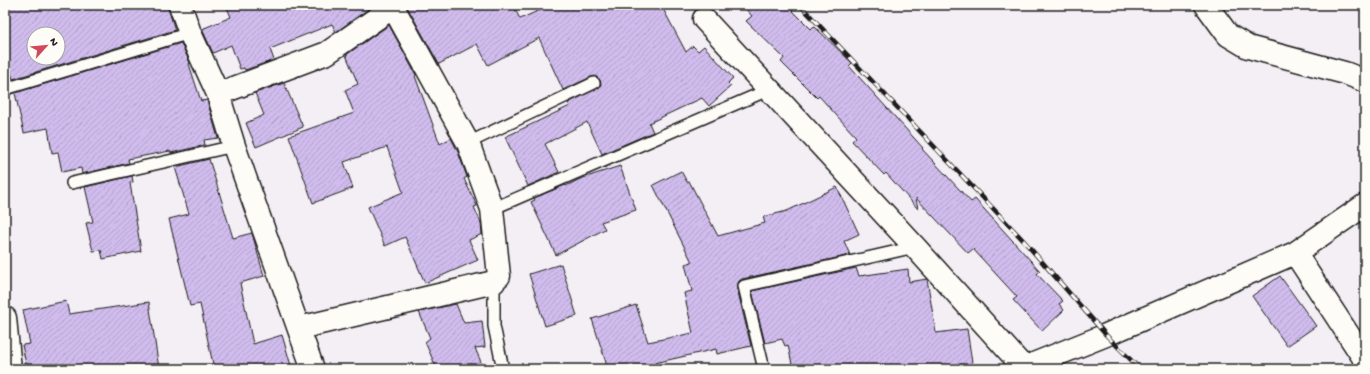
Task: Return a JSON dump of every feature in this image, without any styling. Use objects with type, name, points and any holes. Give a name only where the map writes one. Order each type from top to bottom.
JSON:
[{"type":"street","points":[[180,5],[190,33],[218,94],[234,146],[313,369]]},
{"type":"street","points":[[1206,5],[1228,35],[1248,47],[1345,73],[1365,81]]},
{"type":"street","points":[[218,94],[326,53],[394,6],[468,142],[492,209],[496,279],[299,328]]},
{"type":"street","points":[[704,19],[768,90],[915,247],[1023,369],[1106,335],[1295,253],[1365,205]]},
{"type":"street","points":[[1295,253],[1365,360]]},
{"type":"street","points":[[5,318],[10,369]]},
{"type":"lane","points":[[5,89],[190,33]]},
{"type":"lane","points":[[468,142],[594,82]]},
{"type":"lane","points":[[492,209],[768,90]]},
{"type":"lane","points":[[72,183],[234,146]]},
{"type":"lane","points":[[764,369],[744,286],[915,247]]},
{"type":"lane","points":[[496,279],[494,326],[503,369]]},
{"type":"building","points":[[5,5],[167,5],[175,30],[66,63],[66,26],[26,26],[26,66],[56,66],[13,79],[10,70],[5,71]]},
{"type":"building","points":[[226,5],[374,5],[336,32],[332,24],[270,49],[274,60],[245,70],[244,68],[240,69],[231,45],[213,53],[202,29],[231,17]]},
{"type":"building","points":[[406,5],[513,5],[520,19],[551,5],[661,5],[686,52],[693,46],[698,51],[704,46],[733,78],[728,83],[731,86],[709,106],[702,98],[649,123],[653,132],[602,154],[587,122],[545,144],[559,172],[528,186],[505,137],[570,106],[568,103],[600,87],[600,80],[595,76],[591,77],[563,90],[539,38],[488,65],[477,44],[439,64]]},
{"type":"building","points":[[742,5],[787,5],[811,29],[814,26],[852,63],[849,66],[923,148],[922,149],[971,202],[975,199],[1040,271],[1037,274],[1063,301],[1059,304],[1064,310],[1042,331],[1013,300],[1017,297],[973,249],[968,253],[916,198],[918,209],[886,173],[884,175],[852,141],[856,137],[819,96],[817,98],[781,62],[784,58],[746,21],[752,16]]},
{"type":"building","points":[[389,25],[416,75],[415,76],[440,144],[451,138],[458,152],[467,177],[464,179],[477,206],[474,207],[481,223],[482,234],[469,240],[478,260],[425,283],[405,237],[385,246],[368,207],[403,192],[387,147],[344,162],[353,188],[313,203],[289,136],[354,113],[345,90],[358,84],[346,55]]},
{"type":"building","points":[[181,43],[190,63],[189,64],[201,101],[207,100],[218,138],[204,140],[205,145],[171,153],[170,151],[128,159],[129,163],[82,174],[81,168],[62,172],[58,152],[52,153],[48,128],[24,133],[15,93]]},
{"type":"building","points":[[284,83],[303,127],[256,147],[246,123],[264,115],[255,93]]},
{"type":"building","points":[[209,159],[233,238],[252,233],[264,276],[240,283],[253,344],[282,335],[292,369],[214,369],[200,304],[190,306],[169,219],[189,214],[175,167]]},
{"type":"building","points":[[620,166],[636,210],[601,222],[605,229],[556,255],[531,202],[535,200],[534,198],[565,185],[566,186],[580,179]]},
{"type":"building","points":[[681,171],[687,182],[689,181],[718,236],[765,223],[763,217],[787,211],[837,187],[859,234],[844,241],[850,255],[742,279],[739,281],[737,288],[751,346],[717,354],[716,349],[655,363],[656,369],[608,369],[592,319],[636,305],[648,342],[693,333],[684,293],[692,291],[685,264],[692,262],[653,185]]},
{"type":"building","points":[[132,176],[133,182],[130,183],[141,251],[103,259],[101,250],[93,251],[86,223],[93,222],[85,187]]},
{"type":"building","points":[[561,264],[577,316],[545,326],[529,274]]},
{"type":"building","points":[[856,268],[859,276],[908,269],[909,282],[927,279],[936,333],[967,329],[973,369],[793,369],[788,345],[785,346],[782,339],[765,343],[752,291]]},
{"type":"building","points":[[1280,276],[1316,326],[1287,346],[1252,296]]},
{"type":"building","points":[[66,301],[69,314],[149,302],[159,369],[27,369],[22,345],[30,344],[23,310]]},
{"type":"building","points":[[456,304],[464,323],[482,321],[485,347],[475,348],[484,369],[437,369],[425,342],[430,338],[419,312]]},
{"type":"railway","points":[[800,5],[1023,240],[1106,335],[1140,369]]}]
